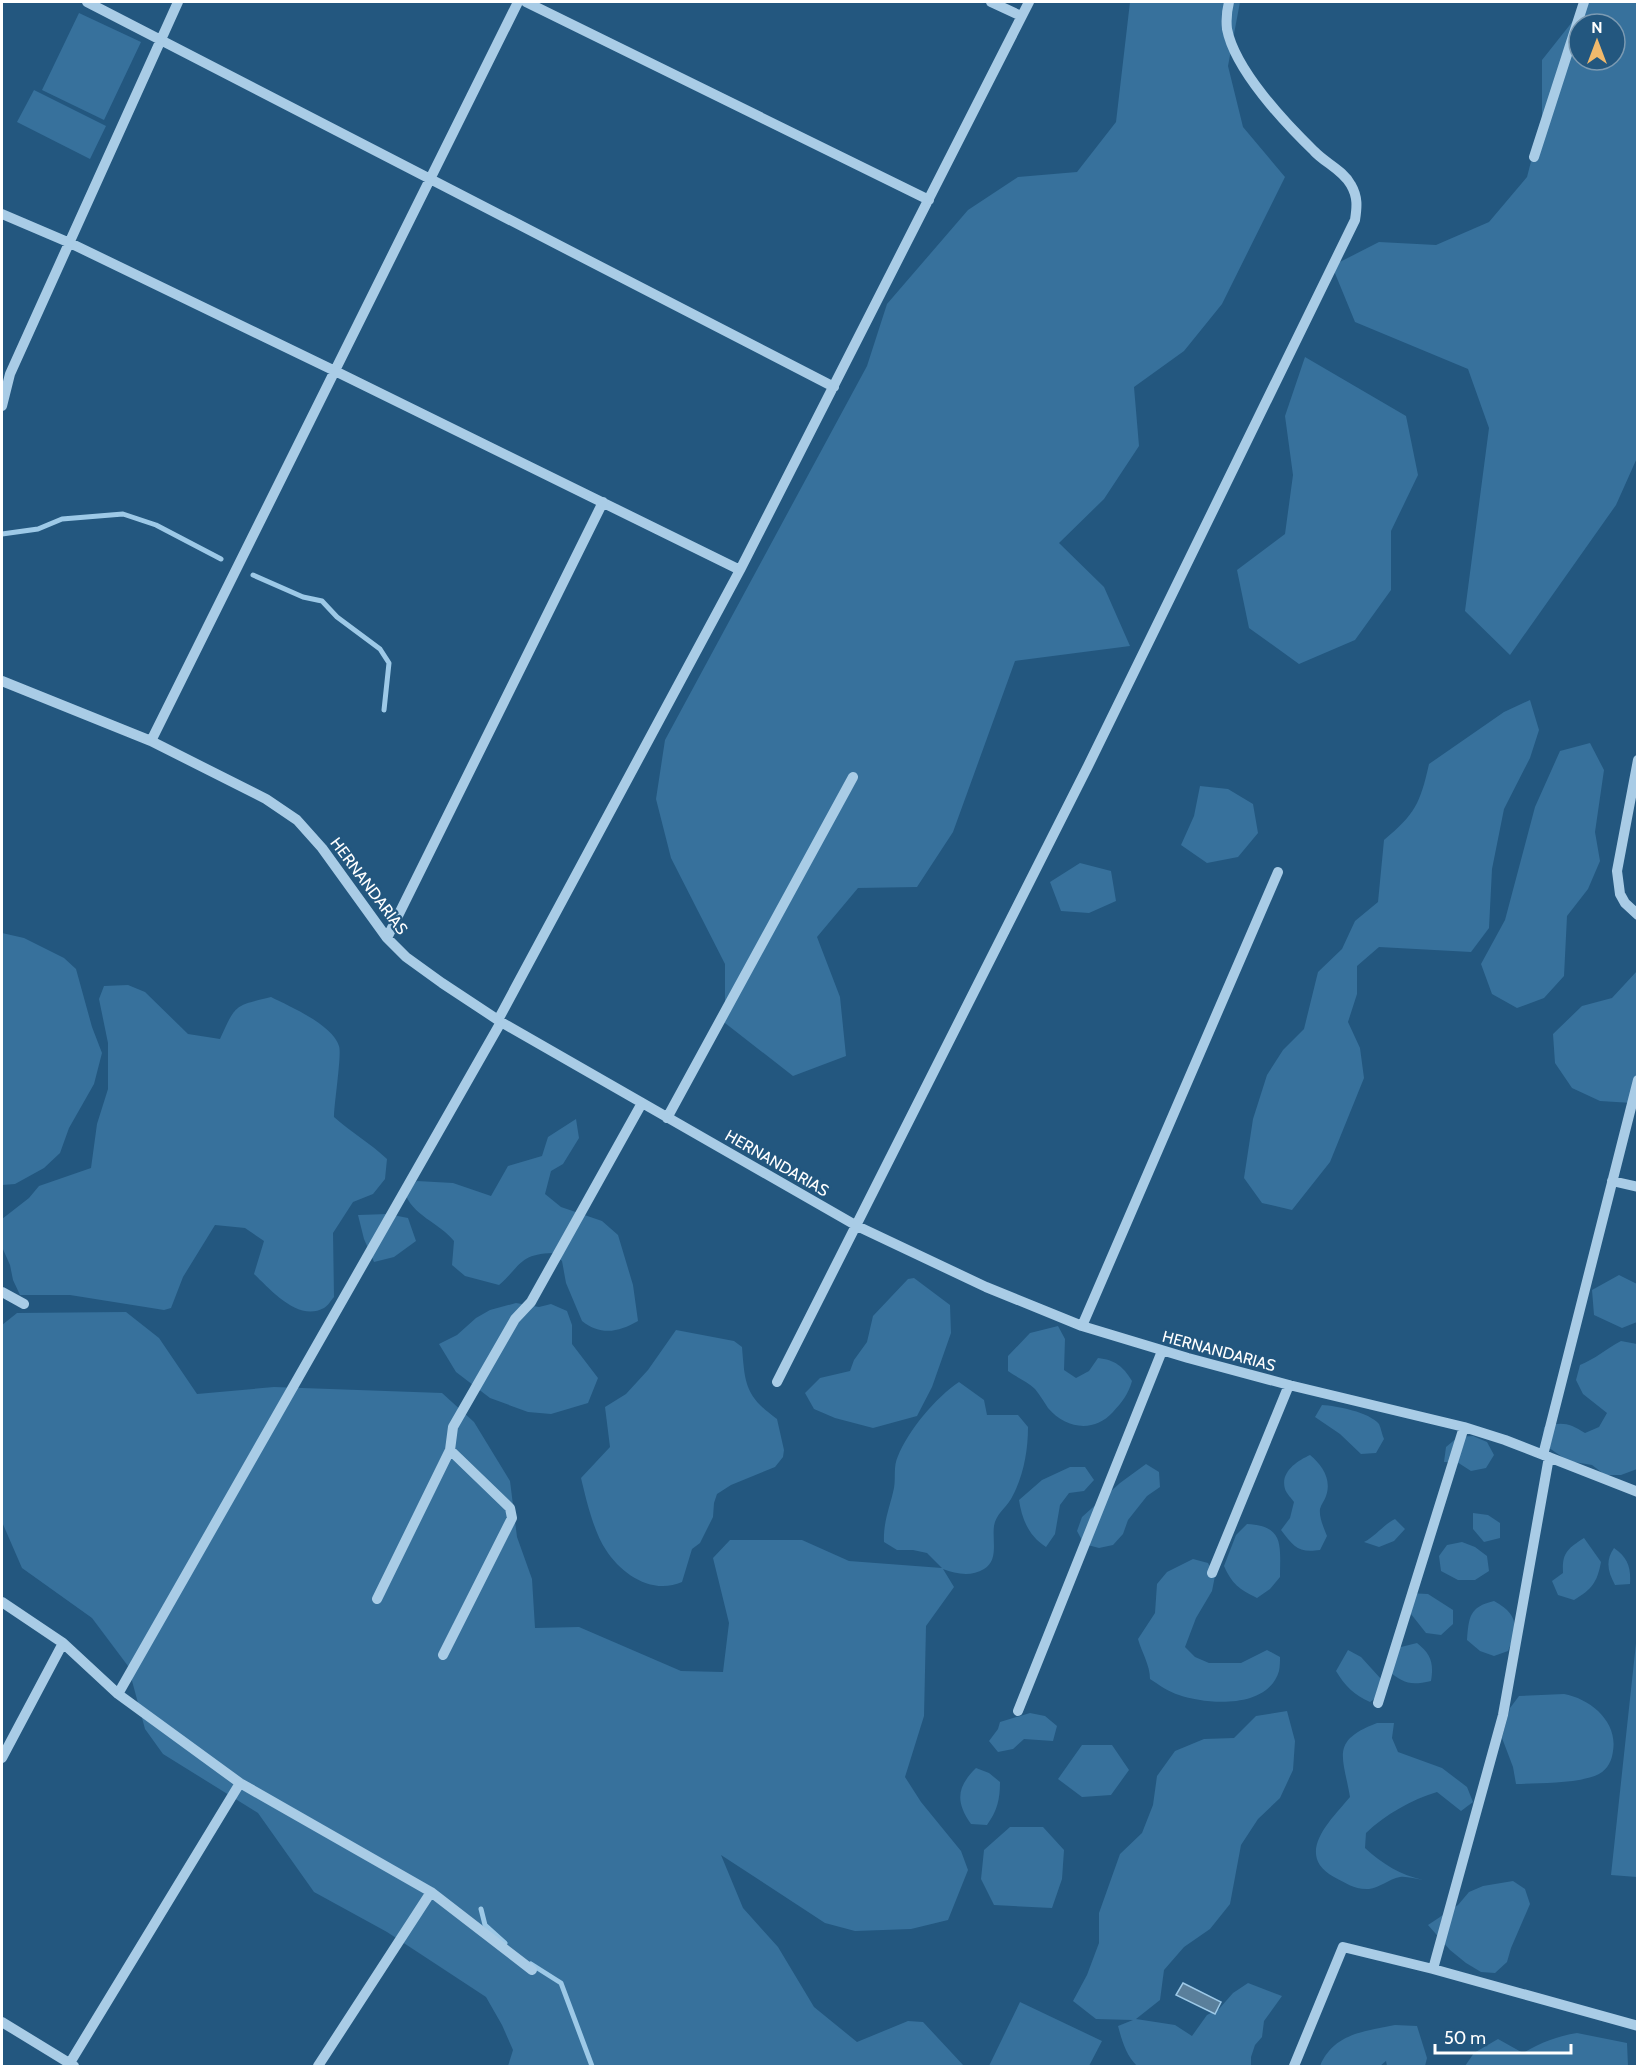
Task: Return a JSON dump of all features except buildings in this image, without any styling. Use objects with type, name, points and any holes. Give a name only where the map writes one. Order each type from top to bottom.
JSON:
[{"type":"street","points":[[87,2],[834,387]]},
{"type":"street","points":[[2,406],[10,374],[178,2]]},
{"type":"street","points":[[151,741],[518,2]]},
{"type":"street","points":[[526,2],[929,200]]},
{"type":"street","points":[[991,2],[1021,16]]},
{"type":"street","points":[[118,1694],[500,1021],[740,570],[1029,2]]},
{"type":"street","points":[[777,1382],[1088,766],[1355,220],[1358,206],[1350,182],[1315,153],[1275,109],[1237,58],[1227,29],[1228,2]]},
{"type":"street","points":[[1534,156],[1584,2]]},
{"type":"street","points":[[2,214],[70,243],[740,570]]},
{"type":"street","points":[[387,938],[603,502]]},
{"type":"street","name":"HERNANDARIAS","points":[[2,681],[151,741],[266,799],[297,820],[322,848],[387,938],[406,957],[441,983],[500,1021],[857,1226],[986,1287],[1082,1326],[1162,1351],[1289,1385],[1464,1427],[1638,1492]]},
{"type":"street","points":[[1638,760],[1617,871],[1620,894],[1625,903],[1638,915]]},
{"type":"street","points":[[667,1118],[854,777]]},
{"type":"street","points":[[1082,1326],[1278,872]]},
{"type":"street","points":[[1432,1969],[1503,1715],[1546,1456],[1638,1080]]},
{"type":"street","points":[[377,1599],[450,1450],[453,1427],[515,1319],[531,1302],[642,1103]]},
{"type":"street","points":[[1612,1181],[1638,1187]]},
{"type":"street","points":[[2,1292],[24,1304]]},
{"type":"street","points":[[1018,1711],[1162,1351]]},
{"type":"street","points":[[1212,1573],[1289,1385]]},
{"type":"street","points":[[1378,1703],[1464,1427]]},
{"type":"street","points":[[443,1655],[512,1518],[510,1508],[450,1450]]},
{"type":"street","points":[[2,1602],[63,1643],[118,1694],[240,1783],[431,1892],[532,1970]]},
{"type":"street","points":[[2,1758],[63,1643]]},
{"type":"street","points":[[2,2022],[71,2065],[240,1783]]},
{"type":"street","points":[[318,2067],[431,1892]]},
{"type":"street","points":[[1294,2067],[1343,1947],[1638,2026]]},
{"type":"shaded area","points":[[1130,2],[1240,2],[1228,66],[1243,127],[1285,177],[1222,304],[1184,351],[1134,387],[1139,446],[1104,499],[1059,543],[1104,587],[1130,646],[1015,661],[953,832],[917,887],[858,888],[817,937],[840,997],[846,1056],[793,1076],[725,1023],[725,964],[671,858],[656,799],[665,740],[867,366],[887,304],[968,210],[1018,177],[1077,172],[1116,122]]},
{"type":"shaded area","points":[[1588,2],[1637,2],[1637,458],[1616,505],[1510,655],[1465,611],[1489,428],[1468,369],[1355,322],[1332,266],[1379,242],[1436,245],[1489,222],[1527,177],[1542,119],[1542,60],[1567,28],[1567,72],[1627,72],[1627,12],[1580,12]]},
{"type":"shaded area","points":[[79,13],[141,42],[104,120],[42,90]]},
{"type":"shaded area","points":[[34,90],[106,126],[90,159],[17,122]]},
{"type":"shaded area","points":[[1305,357],[1406,416],[1418,475],[1391,531],[1391,590],[1355,640],[1299,664],[1249,628],[1237,570],[1285,534],[1293,475],[1285,416]]},
{"type":"shaded area","points":[[1530,700],[1539,730],[1530,758],[1504,809],[1492,869],[1489,928],[1471,952],[1379,947],[1357,966],[1357,994],[1348,1022],[1360,1048],[1364,1078],[1330,1162],[1292,1210],[1262,1203],[1244,1178],[1253,1119],[1267,1075],[1283,1050],[1304,1029],[1318,972],[1342,949],[1355,921],[1378,902],[1384,840],[1403,823],[1415,807],[1423,789],[1429,764],[1504,712]]},
{"type":"shaded area","points":[[1590,743],[1604,770],[1595,832],[1600,861],[1588,889],[1567,916],[1564,976],[1544,998],[1517,1008],[1492,994],[1481,964],[1505,920],[1535,807],[1560,751]]},
{"type":"shaded area","points":[[1200,786],[1228,789],[1253,804],[1258,833],[1238,857],[1207,863],[1181,845],[1194,816]]},
{"type":"shaded area","points":[[1080,863],[1111,871],[1116,901],[1089,913],[1061,911],[1050,882]]},
{"type":"shaded area","points":[[2,933],[24,938],[64,958],[76,969],[92,1027],[102,1053],[94,1084],[69,1128],[60,1153],[44,1168],[15,1184],[2,1185]]},
{"type":"shaded area","points":[[1637,971],[1637,1101],[1632,1103],[1600,1101],[1572,1088],[1555,1063],[1553,1034],[1582,1006],[1612,998]]},
{"type":"shaded area","points":[[128,985],[145,992],[188,1034],[220,1039],[233,1013],[238,1008],[250,1002],[271,997],[310,1017],[335,1038],[340,1051],[334,1117],[387,1159],[385,1179],[373,1194],[353,1202],[333,1233],[334,1297],[324,1308],[304,1311],[286,1302],[254,1274],[264,1241],[245,1228],[215,1225],[183,1277],[171,1308],[164,1310],[70,1295],[20,1295],[2,1247],[2,1219],[29,1198],[39,1186],[91,1168],[97,1124],[108,1089],[108,1043],[99,999],[104,986]]},
{"type":"shaded area","points":[[576,1119],[579,1138],[563,1164],[551,1171],[545,1194],[561,1207],[602,1221],[618,1235],[633,1285],[638,1321],[617,1330],[596,1329],[582,1321],[566,1283],[562,1261],[553,1253],[527,1259],[499,1285],[465,1276],[452,1265],[454,1241],[413,1207],[405,1192],[417,1181],[453,1183],[491,1196],[508,1166],[542,1156],[548,1137]]},
{"type":"shaded area","points":[[388,1214],[408,1218],[416,1241],[394,1257],[374,1262],[364,1239],[358,1215]]},
{"type":"shaded area","points":[[1619,1275],[1637,1284],[1637,1322],[1622,1328],[1594,1315],[1592,1290]]},
{"type":"shaded area","points":[[914,1278],[950,1305],[951,1333],[932,1387],[917,1416],[873,1428],[835,1418],[814,1409],[805,1393],[820,1378],[850,1371],[854,1360],[867,1342],[873,1316],[908,1279]]},
{"type":"shaded area","points":[[516,1303],[539,1307],[551,1304],[567,1311],[572,1325],[572,1344],[598,1378],[588,1403],[551,1414],[528,1412],[490,1398],[456,1372],[439,1344],[457,1335],[476,1318],[490,1310]]},
{"type":"shaded area","points":[[126,1312],[159,1338],[197,1394],[274,1387],[442,1393],[474,1422],[510,1481],[517,1537],[532,1579],[535,1628],[579,1627],[681,1671],[723,1672],[729,1623],[713,1558],[730,1540],[802,1540],[849,1561],[942,1568],[927,1553],[897,1550],[884,1542],[898,1456],[932,1405],[959,1382],[984,1400],[987,1415],[1018,1415],[1028,1427],[1026,1455],[1015,1491],[995,1522],[992,1561],[979,1572],[969,1574],[943,1569],[954,1587],[926,1626],[924,1716],[905,1777],[921,1802],[961,1851],[968,1870],[948,1920],[911,1929],[855,1931],[825,1923],[721,1855],[743,1908],[778,1947],[814,2007],[857,2042],[908,2021],[923,2022],[964,2066],[508,2066],[513,2050],[486,1997],[387,1932],[314,1892],[258,1813],[163,1754],[145,1729],[128,1666],[92,1618],[22,1568],[2,1522],[2,1325],[17,1313]]},
{"type":"shaded area","points":[[1058,1326],[1065,1339],[1064,1370],[1076,1378],[1089,1371],[1098,1358],[1114,1362],[1132,1381],[1127,1394],[1113,1412],[1105,1419],[1089,1426],[1071,1424],[1055,1415],[1035,1389],[1008,1371],[1008,1356],[1030,1333]]},
{"type":"shaded area","points":[[676,1330],[734,1341],[742,1347],[744,1371],[749,1388],[758,1403],[777,1419],[784,1450],[783,1457],[775,1467],[731,1485],[717,1494],[713,1517],[700,1543],[692,1549],[682,1582],[660,1586],[629,1575],[606,1550],[594,1525],[581,1478],[610,1447],[605,1407],[626,1394],[648,1370]]},
{"type":"shaded area","points":[[1621,1341],[1637,1344],[1637,1469],[1621,1475],[1605,1475],[1592,1465],[1568,1461],[1542,1443],[1544,1427],[1550,1425],[1565,1424],[1585,1433],[1599,1427],[1607,1413],[1583,1394],[1576,1380],[1580,1365]]},
{"type":"shaded area","points":[[1322,1405],[1352,1410],[1368,1416],[1379,1424],[1384,1439],[1376,1453],[1361,1454],[1340,1434],[1315,1417]]},
{"type":"shaded area","points":[[1473,1436],[1487,1442],[1494,1455],[1486,1468],[1471,1471],[1457,1462],[1444,1462],[1446,1447],[1458,1437]]},
{"type":"shaded area","points":[[1310,1455],[1322,1468],[1327,1478],[1328,1490],[1320,1512],[1327,1536],[1320,1550],[1306,1551],[1289,1541],[1281,1530],[1290,1518],[1294,1502],[1285,1489],[1285,1477],[1295,1464]]},
{"type":"shaded area","points":[[1146,1464],[1159,1472],[1160,1487],[1147,1496],[1128,1520],[1123,1534],[1113,1545],[1099,1548],[1084,1544],[1077,1531],[1082,1517],[1120,1483]]},
{"type":"shaded area","points":[[1070,1467],[1085,1467],[1094,1480],[1084,1491],[1069,1493],[1060,1505],[1055,1534],[1046,1547],[1027,1527],[1019,1500],[1042,1480]]},
{"type":"shaded area","points":[[1473,1513],[1488,1515],[1500,1523],[1500,1538],[1484,1542],[1473,1529]]},
{"type":"shaded area","points":[[1395,1519],[1405,1529],[1394,1541],[1379,1547],[1364,1542],[1387,1524]]},
{"type":"shaded area","points":[[1247,1524],[1268,1529],[1274,1533],[1280,1547],[1280,1577],[1270,1589],[1257,1598],[1237,1585],[1224,1566],[1236,1535]]},
{"type":"shaded area","points":[[1584,1538],[1601,1562],[1593,1585],[1574,1600],[1558,1595],[1552,1581],[1563,1573],[1563,1561],[1567,1552]]},
{"type":"shaded area","points":[[1462,1542],[1475,1547],[1487,1556],[1489,1571],[1475,1580],[1458,1580],[1441,1571],[1439,1556],[1447,1545]]},
{"type":"shaded area","points":[[1614,1548],[1623,1555],[1628,1563],[1630,1584],[1615,1585],[1609,1571],[1609,1562]]},
{"type":"shaded area","points":[[1193,1559],[1208,1563],[1215,1576],[1212,1591],[1196,1618],[1185,1647],[1195,1657],[1209,1663],[1241,1663],[1267,1650],[1280,1657],[1279,1671],[1273,1683],[1263,1692],[1236,1701],[1205,1701],[1175,1694],[1150,1679],[1138,1639],[1155,1613],[1157,1584],[1167,1572]]},
{"type":"shaded area","points":[[1407,1593],[1428,1594],[1453,1610],[1453,1624],[1441,1635],[1426,1633],[1407,1609]]},
{"type":"shaded area","points":[[1494,1601],[1512,1616],[1515,1628],[1508,1651],[1494,1656],[1480,1651],[1467,1640],[1472,1614],[1480,1606]]},
{"type":"shaded area","points":[[1637,1634],[1637,1877],[1611,1875]]},
{"type":"shaded area","points":[[1417,1643],[1426,1651],[1430,1659],[1431,1681],[1407,1682],[1387,1670],[1388,1654],[1401,1647]]},
{"type":"shaded area","points":[[1348,1650],[1361,1657],[1381,1679],[1383,1693],[1370,1702],[1350,1690],[1336,1671]]},
{"type":"shaded area","points":[[1564,1694],[1584,1701],[1607,1722],[1613,1740],[1609,1764],[1599,1774],[1581,1780],[1516,1784],[1513,1767],[1502,1738],[1510,1708],[1519,1696]]},
{"type":"shaded area","points":[[1287,1711],[1295,1741],[1293,1770],[1280,1798],[1258,1819],[1241,1845],[1230,1904],[1210,1929],[1184,1947],[1164,1970],[1160,2000],[1136,2019],[1175,2025],[1192,2036],[1207,2015],[1219,2009],[1233,1993],[1248,1983],[1282,1996],[1264,2021],[1262,2037],[1255,2045],[1251,2066],[1137,2066],[1127,2052],[1118,2026],[1133,2020],[1096,2019],[1073,2001],[1087,1975],[1099,1943],[1099,1913],[1120,1854],[1142,1833],[1153,1805],[1157,1776],[1175,1751],[1204,1739],[1234,1738],[1256,1716]]},
{"type":"shaded area","points":[[1030,1713],[1045,1716],[1057,1726],[1053,1741],[1024,1739],[1013,1749],[998,1752],[989,1741],[1000,1722]]},
{"type":"shaded area","points":[[1377,1723],[1394,1723],[1392,1738],[1398,1752],[1442,1768],[1467,1787],[1473,1802],[1461,1811],[1437,1792],[1399,1808],[1374,1826],[1366,1833],[1365,1848],[1392,1868],[1423,1880],[1400,1877],[1373,1888],[1364,1889],[1347,1884],[1322,1868],[1317,1858],[1316,1847],[1326,1826],[1350,1797],[1343,1760],[1346,1744],[1352,1736]]},
{"type":"shaded area","points":[[1082,1745],[1112,1745],[1129,1770],[1111,1795],[1082,1797],[1058,1779]]},
{"type":"shaded area","points":[[976,1768],[989,1773],[1000,1782],[997,1805],[987,1825],[971,1824],[962,1808],[960,1794],[962,1788]]},
{"type":"shaded area","points":[[1010,1827],[1043,1827],[1064,1850],[1062,1879],[1052,1908],[994,1905],[981,1879],[984,1850]]},
{"type":"shaded area","points":[[1513,1881],[1525,1889],[1530,1904],[1507,1962],[1495,1973],[1481,1972],[1450,1950],[1428,1925],[1458,1905],[1469,1892],[1483,1886]]},
{"type":"shaded area","points":[[1183,1983],[1221,2002],[1215,2014],[1176,1995]]},
{"type":"shaded area","points":[[1020,2002],[1102,2041],[1089,2066],[989,2066]]},
{"type":"shaded area","points":[[1395,2025],[1417,2026],[1427,2058],[1425,2066],[1387,2066],[1386,2061],[1380,2066],[1320,2066],[1326,2055],[1341,2041],[1361,2032]]},
{"type":"shaded area","points":[[1577,2033],[1627,2043],[1628,2066],[1465,2066],[1474,2053],[1498,2039],[1523,2053],[1549,2040]]},
{"type":"waterway","points":[[2,534],[38,529],[62,519],[123,514],[156,525],[221,559]]},
{"type":"waterway","points":[[253,575],[303,597],[322,601],[337,617],[380,649],[389,663],[384,710]]},
{"type":"waterway","points":[[481,1909],[485,1925],[505,1943]]},
{"type":"waterway","points":[[531,1964],[561,1983],[592,2066]]}]
